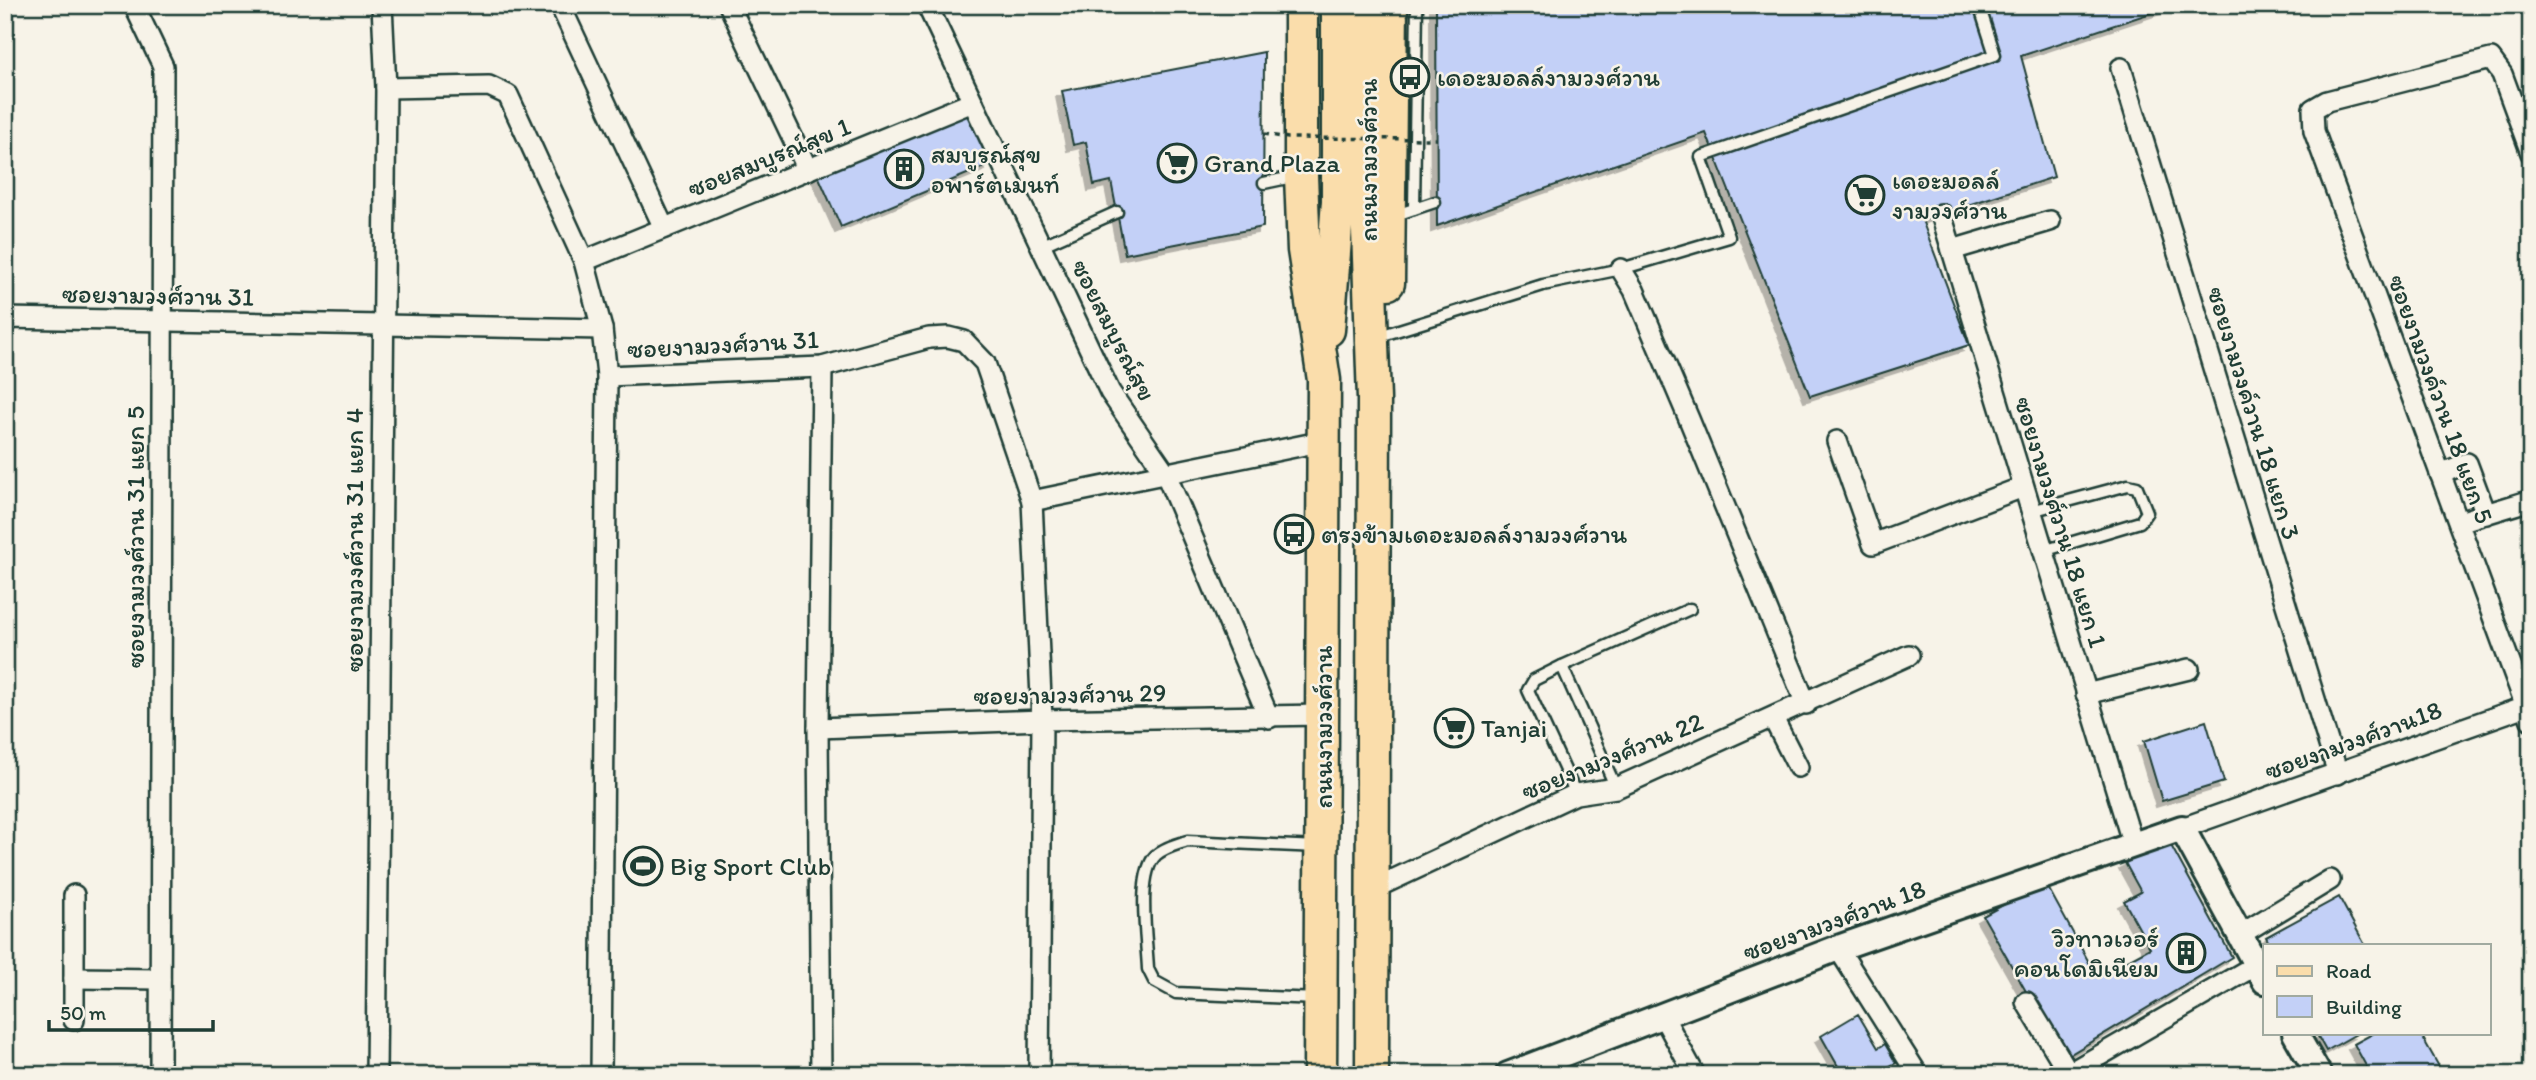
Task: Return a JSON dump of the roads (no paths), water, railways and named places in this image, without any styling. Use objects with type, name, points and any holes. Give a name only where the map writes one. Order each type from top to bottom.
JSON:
[{"type":"main road","name":"ถนนงามวงศ์วาน","points":[[1301,5],[1304,250],[1324,380],[1320,1075]]},
{"type":"main road","name":"ถนนงามวงศ์วาน","points":[[1324,380],[1378,207],[1338,5]]},
{"type":"main road","name":"ถนนงามวงศ์วาน","points":[[1368,5],[1383,335],[1374,399]]},
{"type":"main road","name":"ถนนงามวงศ์วาน","points":[[1371,1075],[1374,399],[1378,207],[1391,5]]},
{"type":"street","name":"ซอยงามวงศ์วาน 31 แยก 5","points":[[134,5],[163,66],[160,1075]]},
{"type":"street","name":"ซอยงามวงศ์วาน 31 แยก 4","points":[[376,1075],[386,88],[382,5]]},
{"type":"street","points":[[560,5],[664,228]]},
{"type":"street","points":[[729,5],[808,170]]},
{"type":"street","name":"ซอยสมบูรณ์สุข","points":[[927,5],[1043,245],[1110,392],[1165,472],[1269,718]]},
{"type":"street","name":"ซอยงามวงค์วาน 18 แยก 5","points":[[2528,713],[2314,131],[2313,109],[2327,101],[2491,59],[2502,74],[2531,153]]},
{"type":"street","name":"ซอยงามวงค์วาน 18 แยก 3","points":[[2121,68],[2338,774]]},
{"type":"street","points":[[386,88],[489,86],[509,95],[584,261],[601,329]]},
{"type":"street","name":"ซอยสมบูรณ์สุข 1","points":[[584,261],[973,102]]},
{"type":"street","name":"ซอยงามวงศ์วาน 18 แยก 1","points":[[1941,214],[2133,845]]},
{"type":"street","points":[[1952,250],[2050,221]]},
{"type":"street","points":[[1621,269],[1634,290],[1667,367],[1806,704]]},
{"type":"street","name":"ซอยงามวงศ์วาน 31","points":[[5,318],[601,329],[607,376],[822,368],[929,338],[948,337],[964,341],[985,363],[1032,501],[1042,720],[1039,1075]]},
{"type":"street","points":[[821,1075],[818,728],[822,368]]},
{"type":"street","points":[[601,1075],[607,376]]},
{"type":"street","points":[[1032,501],[1324,441]]},
{"type":"street","points":[[1836,441],[1873,544],[2023,487]]},
{"type":"street","points":[[2440,474],[2467,463],[2486,514]]},
{"type":"street","points":[[2459,523],[2531,500]]},
{"type":"street","name":"ซอยงามวงศ์วาน 22","points":[[1373,888],[1576,794],[1616,788],[1909,655]]},
{"type":"street","points":[[2086,694],[2189,669]]},
{"type":"street","name":"ซอยงามวงศ์วาน18","points":[[2182,828],[2528,713]]},
{"type":"street","name":"ซอยงามวงศ์วาน 29","points":[[818,728],[1042,720],[1322,715]]},
{"type":"street","points":[[1773,718],[1798,767]]},
{"type":"street","points":[[2026,1002],[2068,1074],[2260,973],[2182,828]]},
{"type":"street","name":"ซอยงามวงศ์วาน 18","points":[[1508,1075],[1838,948],[2182,828]]},
{"type":"street","points":[[2238,936],[2330,880]]},
{"type":"street","points":[[74,895],[74,1020]]},
{"type":"street","points":[[1838,948],[1917,1075]]},
{"type":"street","points":[[74,978],[159,979]]},
{"type":"street","points":[[1663,1016],[1695,1075]]},
{"type":"street","points":[[2296,1034],[2319,1075]]},
{"type":"lane","points":[[1417,5],[1378,207],[1435,202]]},
{"type":"lane","points":[[1383,335],[1543,285],[1621,269],[1729,237],[1701,158],[1995,55],[1979,5]]},
{"type":"lane","points":[[1264,183],[1301,176]]},
{"type":"lane","points":[[1043,245],[1117,212]]},
{"type":"lane","points":[[2030,511],[2128,485],[2137,487],[2142,492],[2147,512],[2140,522],[2043,551]]},
{"type":"lane","points":[[1576,794],[1528,690],[1534,680],[1690,609]]},
{"type":"lane","points":[[1562,666],[1616,788]]},
{"type":"lane","points":[[1321,999],[1176,993],[1154,981],[1148,969],[1145,874],[1155,856],[1169,846],[1187,841],[1323,847]]},
{"type":"place","name":"เดอะมอลล์งามวงศ์วาน","points":[[1410,77]]},
{"type":"place","name":"Grand Plaza","points":[[1177,163]]},
{"type":"place","name":"สมบูรณ์สุข อพาร์ตเมนท์","points":[[904,169]]},
{"type":"place","name":"เดอะมอลล์ งามวงศ์วาน","points":[[1865,195]]},
{"type":"place","name":"ตรงข้ามเดอะมอลล์งามวงศ์วาน","points":[[1294,534]]},
{"type":"place","name":"Tanjai","points":[[1454,728]]},
{"type":"place","name":"Big Sport Club","points":[[643,866]]},
{"type":"place","name":"วิวทาวเวอร์ คอนโดมิเนียม","points":[[2186,953]]}]
